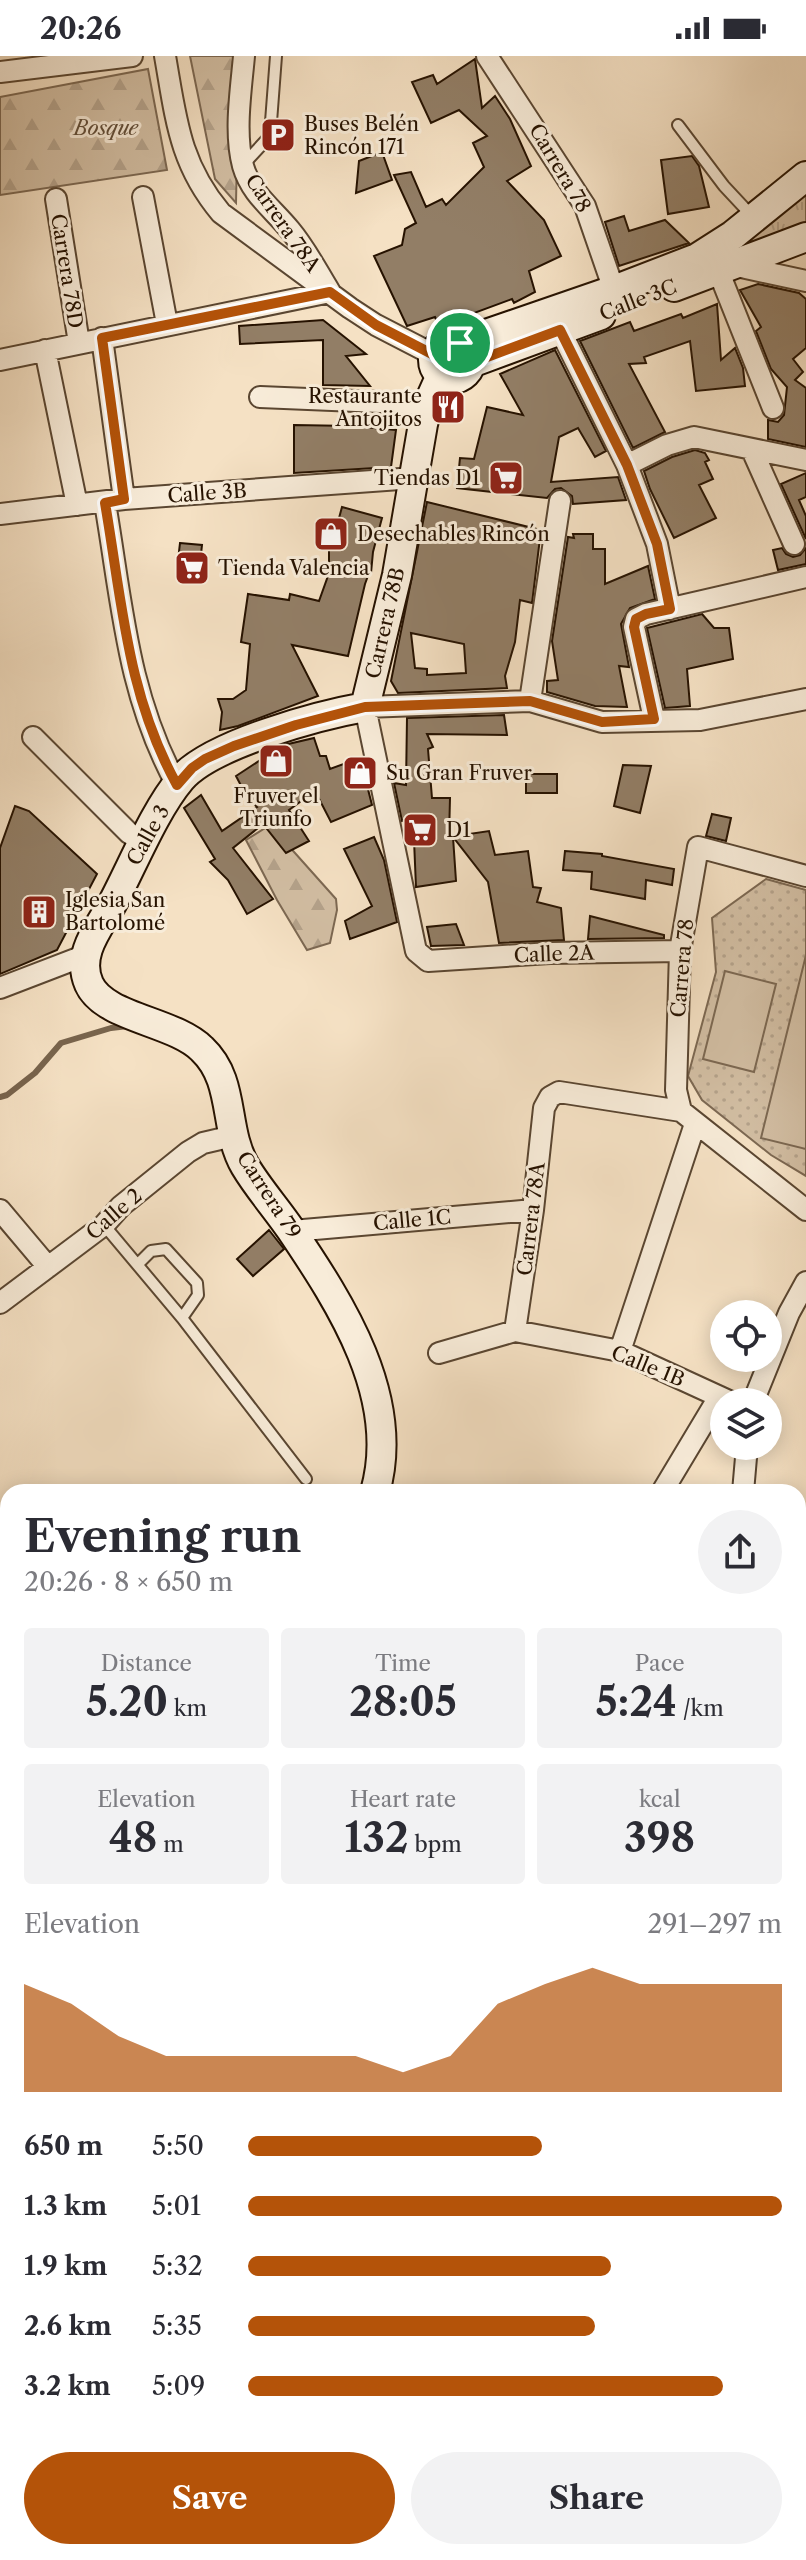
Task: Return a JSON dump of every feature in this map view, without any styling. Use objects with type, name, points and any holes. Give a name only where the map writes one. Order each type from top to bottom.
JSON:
[{"type":"main road","name":"Calle 3C","points":[[725,259],[754,218],[806,176]]},
{"type":"main road","name":"Calle 3C","points":[[465,353],[560,330],[725,259],[806,237]]},
{"type":"main road","name":"Calle 3C","points":[[465,353],[697,258],[725,259]]},
{"type":"main road","points":[[437,365],[449,379],[460,377],[465,374],[465,353]]},
{"type":"main road","name":"Carrera 78B","points":[[365,707],[397,575],[437,365]]},
{"type":"main road","name":"Calle 3","points":[[86,955],[92,938],[144,842],[177,785],[192,768],[234,746],[296,725],[365,707]]},
{"type":"main road","name":"Carrera 79","points":[[86,955],[88,982],[102,999],[183,1034],[202,1048],[218,1067],[226,1088],[233,1136],[245,1166],[292,1231],[347,1320],[368,1373],[377,1406],[382,1456],[377,1484]]},
{"type":"street","points":[[0,72],[132,56]]},
{"type":"street","points":[[165,56],[186,159],[221,213],[437,365]]},
{"type":"street","name":"Carrera 78A","points":[[244,56],[240,142],[243,165],[250,183],[291,230],[330,292]]},
{"type":"street","name":"Carrera 78","points":[[487,56],[585,206],[614,290]]},
{"type":"street","points":[[143,197],[167,324]]},
{"type":"street","name":"Carrera 78D","points":[[56,199],[79,343]]},
{"type":"street","points":[[725,259],[806,281]]},
{"type":"street","points":[[725,259],[773,408]]},
{"type":"street","points":[[0,358],[330,292]]},
{"type":"street","points":[[560,330],[627,465],[657,544],[670,609]]},
{"type":"street","points":[[102,338],[130,663],[153,737],[177,785]]},
{"type":"street","points":[[45,350],[77,505]]},
{"type":"street","points":[[260,397],[428,404]]},
{"type":"street","points":[[627,465],[667,445],[694,437],[806,460]]},
{"type":"street","points":[[752,450],[794,544]]},
{"type":"street","name":"Calle 3B","points":[[0,514],[115,501],[414,478]]},
{"type":"street","points":[[530,701],[560,501]]},
{"type":"street","points":[[654,719],[634,627],[636,619],[646,614],[806,577]]},
{"type":"street","name":"Calle 3","points":[[365,707],[530,701],[602,722],[700,720],[806,699]]},
{"type":"street","name":"Carrera 78B","points":[[365,707],[416,951],[428,961]]},
{"type":"street","points":[[33,737],[129,833],[144,842]]},
{"type":"street","name":"Carrera 78","points":[[688,1118],[676,1090],[680,951],[698,847],[806,876]]},
{"type":"street","name":"Calle 2A","points":[[428,961],[550,953],[680,951]]},
{"type":"street","points":[[0,988],[86,955]]},
{"type":"street","name":"Carrera 78A","points":[[515,1331],[544,1108],[550,1097],[559,1092],[688,1118]]},
{"type":"street","points":[[620,1351],[688,1118],[806,1210]]},
{"type":"street","name":"Calle 2","points":[[0,1303],[104,1225],[121,1206],[188,1152],[203,1143],[233,1136]]},
{"type":"street","points":[[0,1210],[48,1267]]},
{"type":"street","name":"Calle 1C","points":[[292,1231],[533,1210]]},
{"type":"street","points":[[759,1388],[789,1313],[806,1282]]},
{"type":"street","points":[[439,1353],[515,1331]]},
{"type":"street","name":"Calle 1B","points":[[515,1331],[620,1351],[710,1393]]},
{"type":"street","points":[[667,1484],[710,1422]]},
{"type":"street","points":[[744,1484],[746,1460]]},
{"type":"lane","points":[[243,165],[268,138],[276,56]]},
{"type":"lane","points":[[678,125],[724,186],[754,218]]},
{"type":"lane","points":[[104,1225],[182,1318],[306,1479]]},
{"type":"lane","points":[[138,1264],[151,1251],[166,1249],[197,1283],[198,1295],[182,1318]]},
{"type":"green space","points":[[190,56],[239,56],[236,203],[215,179]]},
{"type":"green space","name":"Bosque","points":[[148,69],[167,170],[0,195],[0,97]]},
{"type":"green space","points":[[806,189],[806,233],[755,247],[748,234]]},
{"type":"green space","points":[[270,825],[336,899],[337,910],[330,943],[307,950],[246,840]]},
{"type":"green space","points":[[766,879],[806,890],[806,1176],[771,1155],[702,1100],[688,1076],[716,972],[712,918]]},
{"type":"green space","points":[[806,955],[806,1149],[761,1138]]},
{"type":"green space","points":[[725,971],[776,984],[754,1072],[703,1059]]},
{"type":"building","points":[[475,59],[482,108],[495,96],[510,119],[531,166],[507,181],[544,220],[561,256],[529,271],[535,292],[514,303],[512,299],[439,326],[435,317],[407,326],[374,256],[402,245],[405,229],[416,223],[394,175],[411,172],[426,207],[442,199],[446,205],[484,167],[473,143],[487,136],[459,110],[431,123],[412,82],[433,75],[437,84]]},
{"type":"building","points":[[382,152],[392,180],[356,193],[359,161]]},
{"type":"building","points":[[692,156],[699,166],[709,207],[668,214],[661,160]]},
{"type":"building","points":[[624,216],[629,231],[665,220],[689,243],[619,266],[605,222]]},
{"type":"building","points":[[758,284],[799,293],[806,299],[806,348],[793,359],[803,372],[795,380],[806,388],[806,447],[768,439],[768,420],[778,422],[784,415],[787,387],[771,369],[756,331],[761,327],[740,290]]},
{"type":"building","points":[[717,304],[721,360],[735,348],[743,368],[745,386],[696,391],[690,341],[644,357],[646,363],[629,364],[665,432],[633,448],[580,341],[630,322],[634,331],[681,314],[683,318]]},
{"type":"building","points":[[323,320],[366,354],[346,356],[370,386],[323,385],[323,340],[240,344],[239,326]]},
{"type":"building","points":[[555,350],[606,451],[595,457],[578,428],[559,437],[551,482],[618,477],[626,500],[573,504],[572,496],[561,488],[555,489],[547,498],[457,488],[460,458],[474,459],[487,407],[523,415],[500,374]]},
{"type":"building","points":[[294,425],[396,430],[391,467],[294,473]]},
{"type":"building","points":[[695,450],[705,453],[709,460],[705,462],[713,479],[699,485],[716,518],[674,538],[644,471]]},
{"type":"building","points":[[806,473],[806,497],[799,500],[806,516],[806,539],[781,484]]},
{"type":"building","points":[[427,502],[541,530],[532,603],[520,600],[515,642],[505,676],[507,688],[398,693],[391,681]],"holes":[[[411,633],[464,644],[466,673],[427,675],[427,669],[415,668]]]},
{"type":"building","points":[[342,507],[382,518],[371,573],[365,584],[348,656],[292,645],[318,696],[220,730],[222,712],[218,699],[233,699],[246,690],[250,644],[241,642],[248,594],[289,600],[290,594],[319,601],[329,573],[329,544],[332,544]]},
{"type":"building","points":[[573,534],[593,534],[593,549],[605,549],[605,584],[648,566],[655,599],[630,608],[621,624],[629,667],[619,666],[627,707],[595,706],[547,692],[547,681],[558,680],[552,641],[568,537],[574,538]]},
{"type":"building","points":[[180,543],[202,545],[199,572],[177,569]]},
{"type":"building","points":[[782,548],[793,557],[806,548],[806,564],[778,570],[773,550]]},
{"type":"building","points":[[702,614],[714,628],[729,628],[733,659],[687,669],[690,706],[665,708],[647,628]]},
{"type":"building","points":[[504,715],[507,735],[427,734],[433,747],[428,749],[432,798],[450,798],[449,837],[489,831],[495,855],[528,851],[533,887],[541,888],[537,902],[561,908],[564,940],[499,943],[488,882],[453,837],[456,881],[416,887],[414,840],[407,840],[405,820],[402,821],[394,783],[406,785],[407,718]]},
{"type":"building","points":[[314,738],[320,756],[326,756],[330,769],[360,758],[372,805],[331,822],[315,791],[289,810],[309,841],[286,853],[263,824],[233,848],[273,899],[247,914],[228,880],[210,862],[215,859],[184,808],[201,795],[222,831],[257,807],[247,797],[236,776],[262,759],[288,753],[284,745]]},
{"type":"building","points":[[623,765],[651,766],[640,813],[614,806]]},
{"type":"building","points":[[526,774],[557,774],[557,793],[526,793]]},
{"type":"building","name":"Iglesia San Bartolomé","points":[[15,806],[29,811],[97,874],[57,950],[0,974],[0,848]]},
{"type":"building","points":[[712,814],[731,818],[726,841],[706,836]]},
{"type":"building","points":[[374,837],[384,860],[397,922],[350,939],[345,921],[372,906],[344,849]]},
{"type":"building","points":[[565,851],[602,854],[674,869],[672,885],[646,880],[645,899],[591,889],[592,872],[563,870]]},
{"type":"building","points":[[590,916],[664,935],[664,938],[588,939]]},
{"type":"building","points":[[456,924],[464,945],[431,946],[427,927]]},
{"type":"building","points":[[269,1230],[284,1249],[253,1276],[237,1259]]},
{"type":"waterway","points":[[0,1097],[35,1073],[61,1043],[128,1026]]},
{"type":"place","name":"Buses Belén Rincón 171","points":[[278,135]]},
{"type":"place","name":"Restaurante Antojitos","points":[[448,407]]},
{"type":"place","name":"Tiendas D1","points":[[506,478]]},
{"type":"place","name":"Desechables Rincón","points":[[331,534]]},
{"type":"place","name":"Tienda Valencia","points":[[192,568]]},
{"type":"place","name":"Fruver el Triunfo","points":[[276,761]]},
{"type":"place","name":"Su Gran Fruver","points":[[360,773]]},
{"type":"place","name":"D1","points":[[420,830]]},
{"type":"place","name":"Iglesia San Bartolomé","points":[[39,912]]},
{"type":"route","points":[[330,292],[376,325],[434,355],[441,344],[460,343],[469,351],[471,363],[560,330],[627,465],[657,544],[670,609],[636,619],[634,627],[654,719],[602,722],[530,701],[365,707],[296,725],[234,746],[205,759],[183,776],[177,785],[153,737],[130,663],[105,503],[124,499],[102,338],[330,292]]}]
